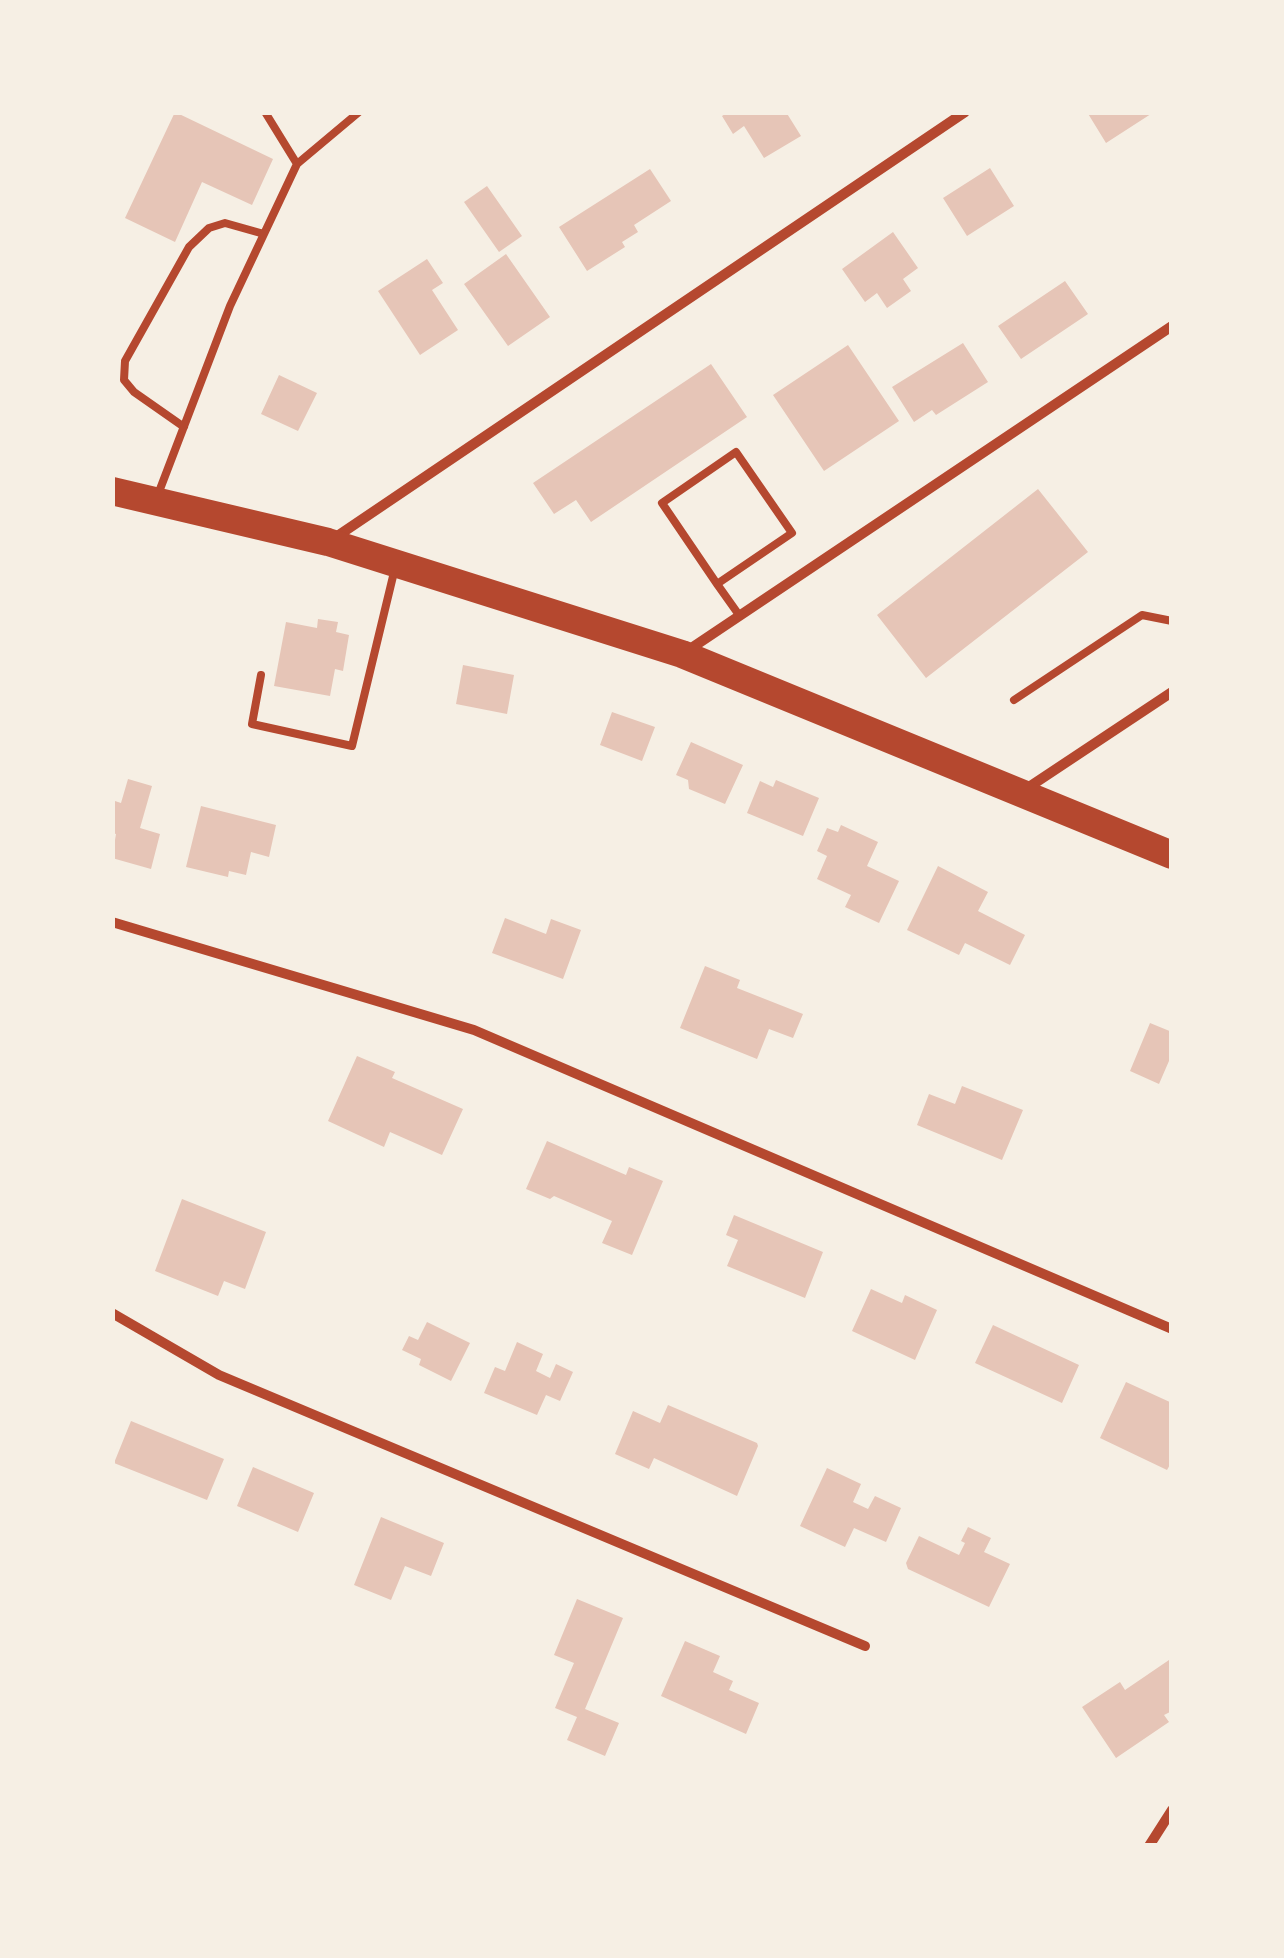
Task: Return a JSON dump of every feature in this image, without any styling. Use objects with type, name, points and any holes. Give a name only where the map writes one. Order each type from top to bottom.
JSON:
[{"type":"highway","points":[[112,491],[328,542],[682,654],[1172,854]]},
{"type":"street","points":[[328,542],[965,112]]},
{"type":"street","points":[[682,654],[1172,326]]},
{"type":"street","points":[[1022,793],[1172,692]]},
{"type":"street","points":[[112,922],[474,1030],[1172,1329]]},
{"type":"street","points":[[112,1313],[218,1374],[865,1646]]},
{"type":"street","points":[[1149,1846],[1172,1810]]},
{"type":"lane","points":[[265,112],[297,164]]},
{"type":"lane","points":[[155,501],[230,306],[297,164],[359,112]]},
{"type":"lane","points":[[184,427],[134,392],[124,380],[125,361],[189,247],[209,228],[225,223],[264,234]]},
{"type":"lane","points":[[717,584],[792,533],[736,452],[662,504],[717,584],[739,616]]},
{"type":"lane","points":[[261,675],[252,724],[352,746],[396,564]]},
{"type":"lane","points":[[1014,700],[1142,615],[1172,621]]},
{"type":"building","points":[[175,112],[273,159],[252,205],[202,182],[175,242],[125,218]]},
{"type":"building","points":[[728,112],[786,112],[801,136],[764,158],[744,126],[733,134],[722,116]]},
{"type":"building","points":[[1087,112],[1154,112],[1106,143]]},
{"type":"building","points":[[990,168],[1014,206],[967,236],[943,198]]},
{"type":"building","points":[[650,169],[671,201],[634,225],[638,232],[622,242],[625,247],[587,271],[559,227]]},
{"type":"building","points":[[487,186],[522,236],[499,252],[464,202]]},
{"type":"building","points":[[893,232],[918,268],[903,279],[911,291],[887,308],[877,293],[865,302],[842,269]]},
{"type":"building","points":[[506,254],[550,317],[508,346],[464,284]]},
{"type":"building","points":[[427,259],[443,283],[432,290],[458,330],[420,355],[378,291]]},
{"type":"building","points":[[1065,281],[1088,314],[1021,359],[998,326]]},
{"type":"building","points":[[963,343],[988,382],[936,415],[932,410],[914,422],[892,387]]},
{"type":"building","points":[[848,345],[899,421],[824,471],[773,395]]},
{"type":"building","points":[[711,364],[747,417],[591,522],[576,500],[554,514],[533,483]]},
{"type":"building","points":[[279,375],[317,393],[298,431],[261,414]]},
{"type":"building","points":[[1038,489],[1088,552],[926,678],[877,615]]},
{"type":"building","points":[[318,619],[338,622],[336,632],[349,635],[343,671],[335,669],[330,696],[274,686],[286,622],[317,628]]},
{"type":"building","points":[[463,665],[514,675],[507,714],[456,704]]},
{"type":"building","points":[[612,712],[655,727],[642,761],[600,745]]},
{"type":"building","points":[[691,742],[743,765],[725,804],[689,789],[688,780],[676,775]]},
{"type":"building","points":[[128,779],[152,786],[140,828],[160,834],[151,869],[112,858],[116,834],[112,833],[112,800],[121,803]]},
{"type":"building","points":[[776,780],[819,798],[803,836],[747,813],[760,781],[773,787]]},
{"type":"building","points":[[201,806],[276,825],[269,857],[251,852],[246,875],[229,871],[228,877],[186,867]]},
{"type":"building","points":[[841,825],[878,842],[867,866],[899,881],[879,923],[845,907],[851,895],[817,879],[827,856],[817,851],[827,828],[838,832]]},
{"type":"building","points":[[938,866],[988,892],[978,911],[1025,935],[1010,965],[965,943],[959,955],[907,930]]},
{"type":"building","points":[[505,918],[546,934],[551,919],[581,930],[563,979],[492,953]]},
{"type":"building","points":[[705,966],[740,980],[737,988],[803,1014],[793,1038],[769,1029],[757,1059],[680,1028]]},
{"type":"building","points":[[1150,1023],[1172,1032],[1172,1054],[1159,1084],[1130,1071]]},
{"type":"building","points":[[357,1056],[395,1072],[392,1078],[463,1109],[442,1155],[390,1132],[384,1147],[328,1121]]},
{"type":"building","points":[[962,1086],[1023,1110],[1002,1160],[917,1125],[929,1094],[955,1104]]},
{"type":"building","points":[[547,1141],[626,1175],[629,1167],[663,1181],[632,1255],[602,1243],[612,1221],[554,1196],[550,1199],[526,1189]]},
{"type":"building","points":[[182,1199],[266,1232],[245,1289],[224,1281],[218,1296],[155,1271]]},
{"type":"building","points":[[734,1215],[823,1252],[805,1298],[727,1266],[738,1240],[726,1235]]},
{"type":"building","points":[[871,1289],[902,1303],[905,1295],[937,1310],[915,1360],[852,1331]]},
{"type":"building","points":[[427,1322],[470,1343],[451,1381],[419,1365],[421,1359],[402,1350],[409,1336],[418,1340]]},
{"type":"building","points":[[993,1325],[1079,1365],[1062,1403],[975,1363]]},
{"type":"building","points":[[517,1342],[543,1354],[536,1371],[550,1378],[556,1364],[573,1372],[560,1401],[546,1395],[537,1415],[484,1393],[495,1367],[505,1371]]},
{"type":"building","points":[[1126,1382],[1172,1403],[1172,1461],[1167,1470],[1100,1438]]},
{"type":"building","points":[[668,1405],[757,1443],[737,1496],[654,1458],[649,1469],[615,1454],[633,1411],[660,1423]]},
{"type":"building","points":[[131,1421],[224,1459],[207,1500],[114,1463]]},
{"type":"building","points":[[253,1467],[314,1493],[298,1532],[237,1506]]},
{"type":"building","points":[[827,1468],[861,1484],[853,1502],[868,1509],[875,1496],[901,1508],[886,1542],[854,1528],[845,1547],[800,1526]]},
{"type":"building","points":[[381,1517],[444,1543],[431,1576],[405,1566],[391,1600],[354,1585]]},
{"type":"building","points":[[968,1527],[991,1538],[984,1552],[1010,1564],[989,1607],[908,1569],[906,1563],[919,1536],[959,1555]]},
{"type":"building","points":[[577,1599],[623,1618],[585,1709],[619,1723],[605,1756],[567,1740],[577,1717],[555,1708],[574,1663],[554,1655]]},
{"type":"building","points":[[685,1641],[720,1656],[713,1672],[733,1681],[729,1690],[759,1703],[746,1734],[661,1696]]},
{"type":"building","points":[[1169,1660],[1172,1711],[1164,1715],[1169,1722],[1116,1758],[1082,1707],[1120,1682],[1125,1690]]}]
